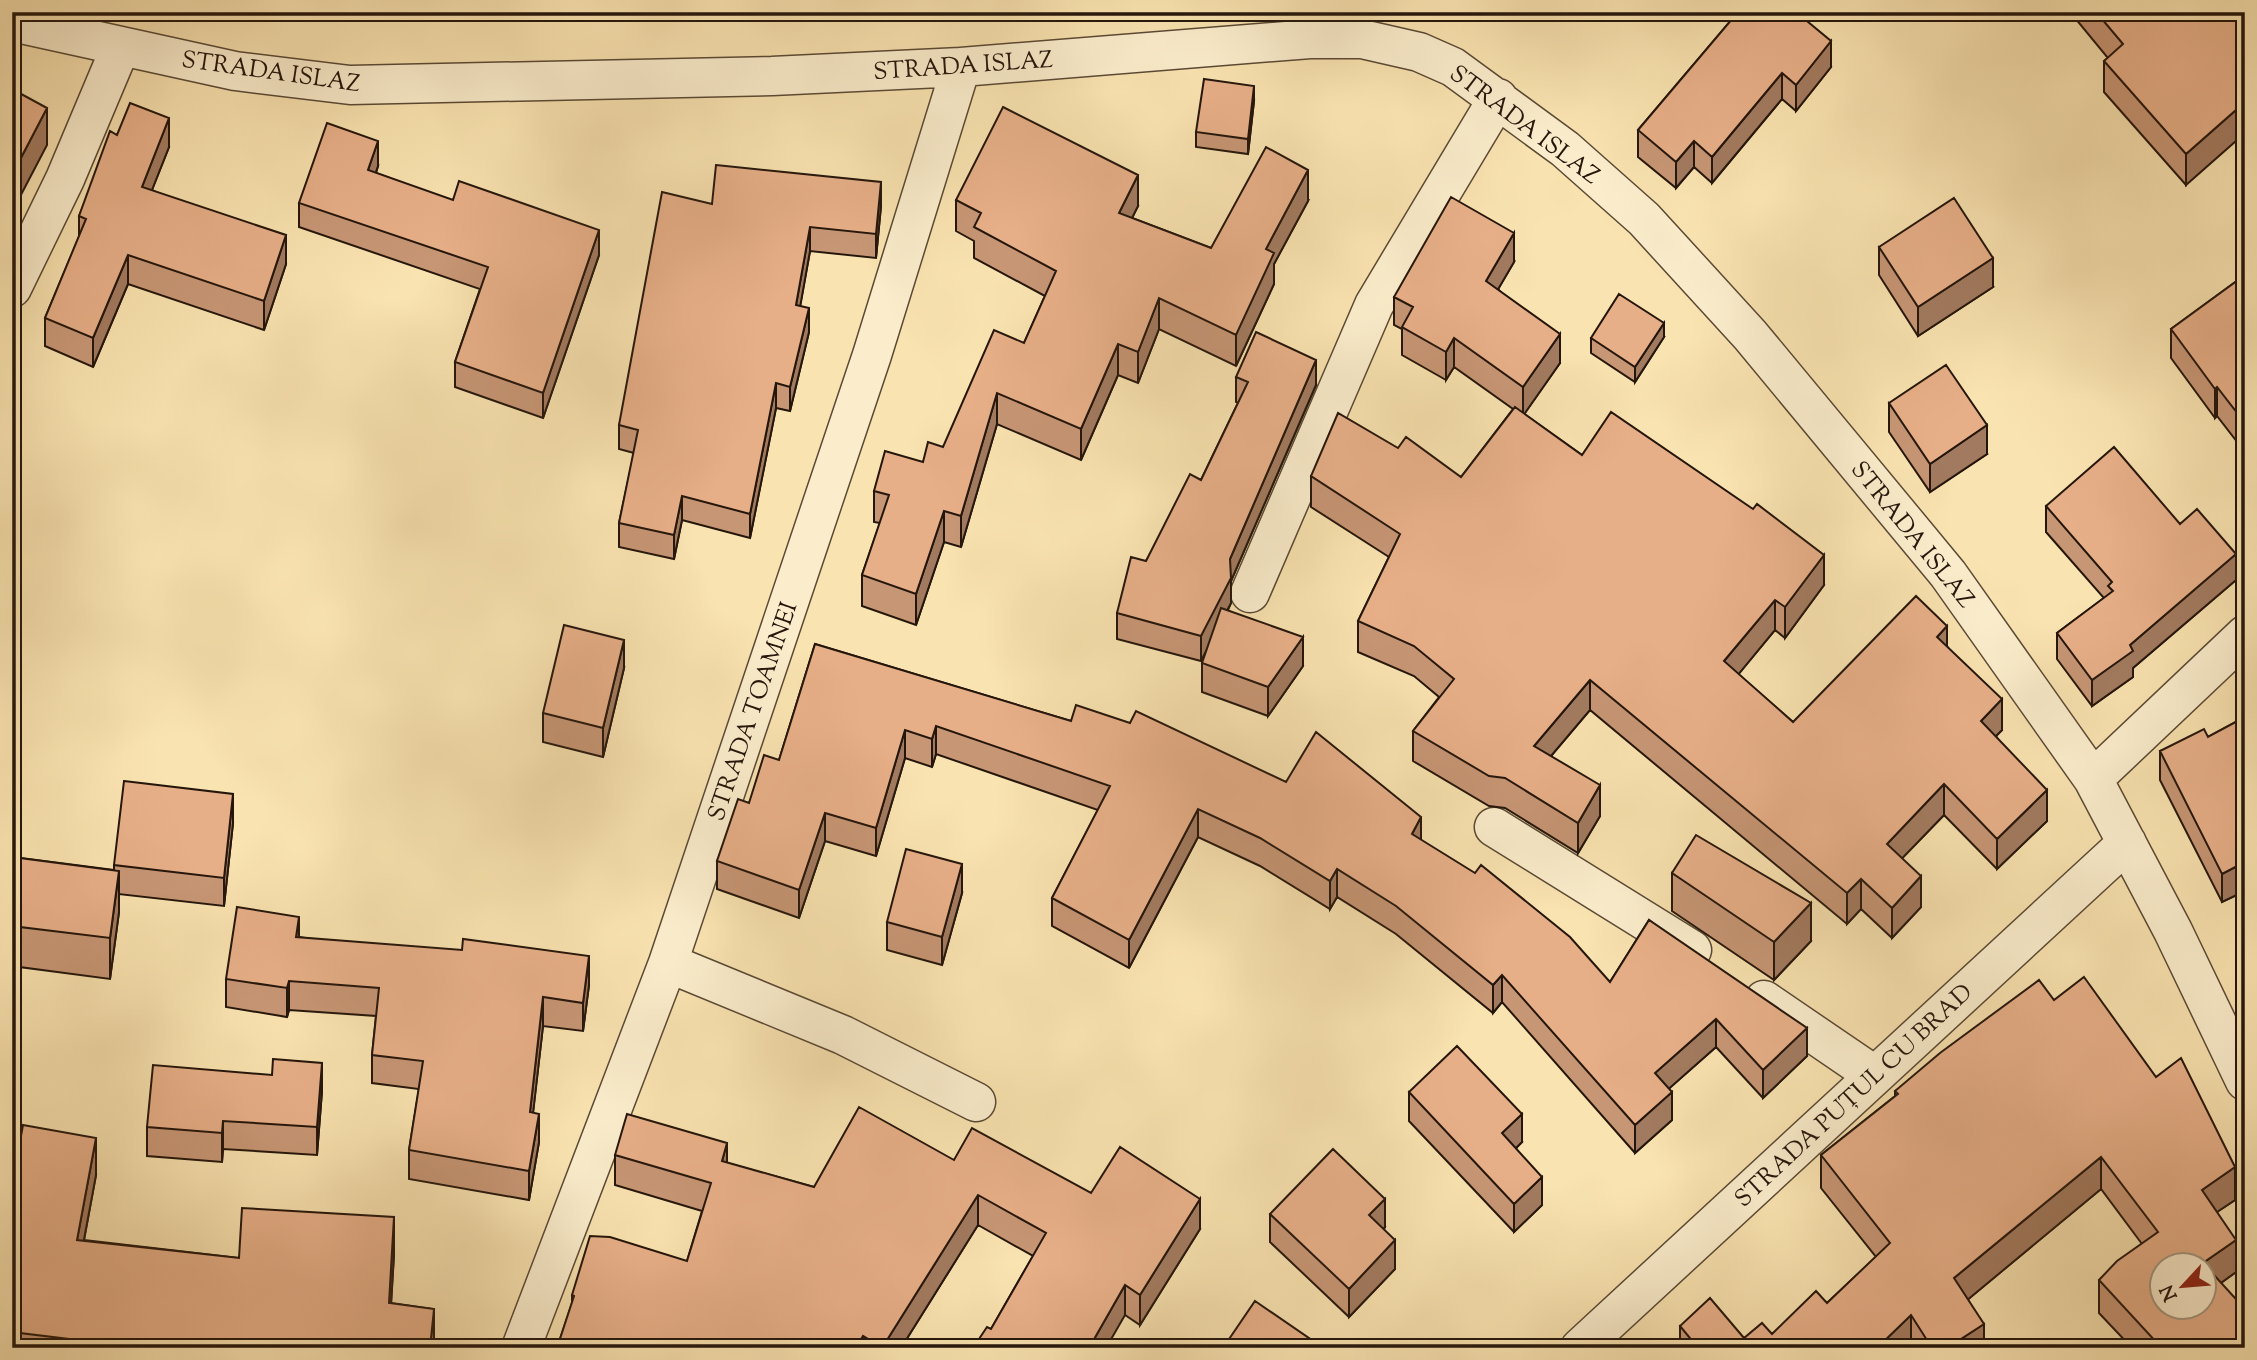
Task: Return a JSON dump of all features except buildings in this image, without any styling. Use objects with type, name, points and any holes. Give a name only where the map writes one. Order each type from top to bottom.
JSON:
[{"type":"street","points":[[12,288],[65,179],[121,46],[103,12]]},
{"type":"street","name":"STRADA ISLAZ","points":[[12,22],[235,71],[350,85],[772,76],[961,67],[1315,26],[1419,52],[1453,67],[1564,149],[1644,219],[1750,335],[1948,574],[2093,779],[2245,1081]]},
{"type":"street","name":"STRADA TOAMNEI","points":[[520,1348],[668,963],[872,355],[961,67]]},
{"type":"street","points":[[1250,593],[1374,305],[1498,98]]},
{"type":"street","points":[[2093,779],[2245,635]]},
{"type":"street","points":[[1494,827],[1727,974],[1874,1075]]},
{"type":"street","name":"STRADA PUȚUL CU BRAD","points":[[1580,1348],[2127,844]]},
{"type":"street","points":[[668,963],[843,1035],[976,1102]]}]
